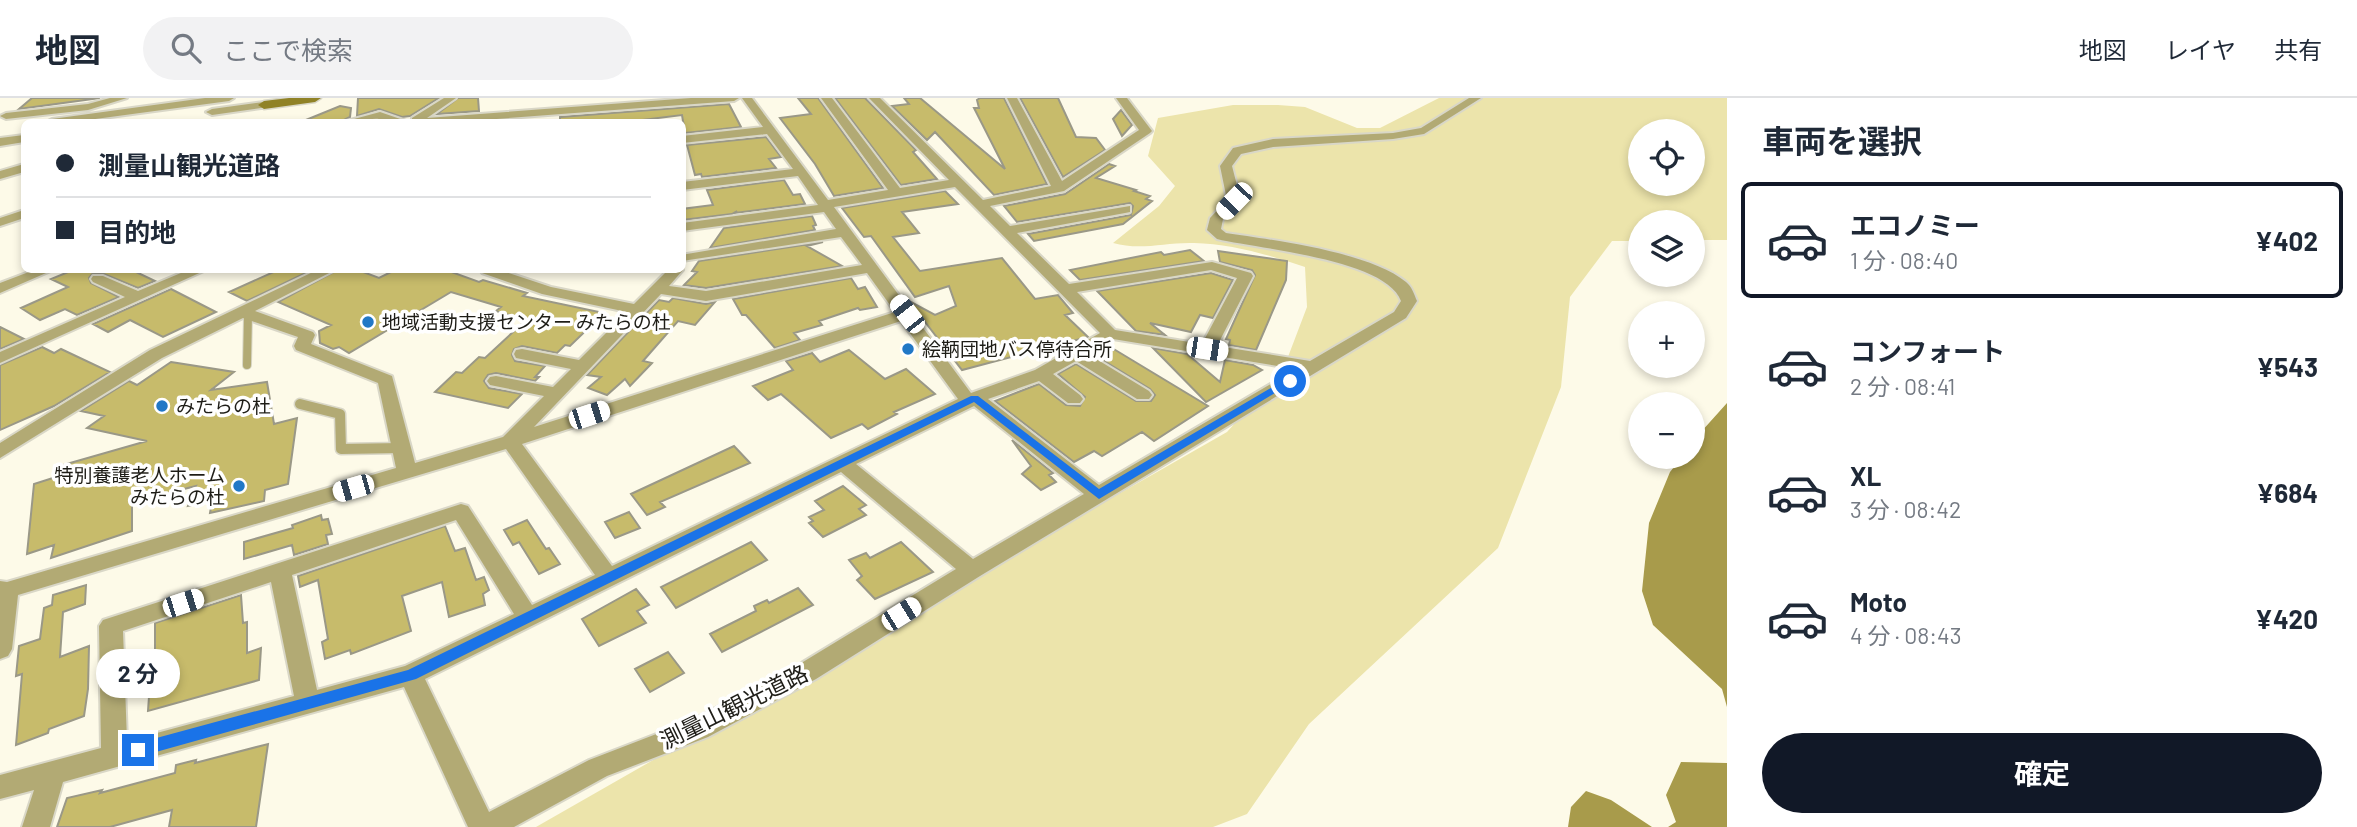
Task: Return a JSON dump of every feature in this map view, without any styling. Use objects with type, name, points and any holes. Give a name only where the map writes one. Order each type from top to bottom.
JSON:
[{"type":"main road","points":[[269,101],[315,98]]},
{"type":"street","points":[[3,117],[26,98]]},
{"type":"street","points":[[3,117],[88,107],[122,98]]},
{"type":"street","points":[[74,119],[229,98]]},
{"type":"street","points":[[415,119],[451,98]]},
{"type":"street","points":[[458,119],[734,98]]},
{"type":"street","points":[[747,98],[768,130],[972,400],[1099,495]]},
{"type":"street","points":[[826,98],[897,193]]},
{"type":"street","points":[[874,98],[1110,334],[1314,367]]},
{"type":"street","points":[[1012,98],[1059,188]]},
{"type":"street","points":[[981,204],[1059,188],[1146,131],[1121,98]]},
{"type":"street","name":"測量山観光道路","points":[[487,827],[598,768],[699,729],[783,685],[1400,315],[1409,301],[1404,287],[1362,267],[1288,247],[1222,236],[1214,230],[1217,218],[1234,201],[1226,166],[1237,151],[1251,146],[1393,136],[1424,131],[1476,98]]},
{"type":"street","points":[[154,119],[269,101]]},
{"type":"street","points":[[238,119],[269,101]]},
{"type":"street","points":[[364,119],[380,116],[392,119]]},
{"type":"street","points":[[0,130],[21,126]]},
{"type":"street","points":[[686,140],[768,130]]},
{"type":"street","points":[[0,142],[21,139]]},
{"type":"street","points":[[0,175],[21,169]]},
{"type":"street","points":[[686,186],[800,172]]},
{"type":"street","points":[[686,227],[960,182]]},
{"type":"street","points":[[1008,230],[1125,209]]},
{"type":"street","points":[[0,222],[21,215]]},
{"type":"street","points":[[686,261],[845,232]]},
{"type":"street","points":[[1066,289],[1212,266],[1246,275],[1207,349]]},
{"type":"street","points":[[658,289],[706,296],[871,268]]},
{"type":"street","points":[[0,288],[38,273]]},
{"type":"street","points":[[0,358],[192,273]]},
{"type":"street","points":[[0,452],[156,354],[245,313],[322,273]]},
{"type":"street","points":[[496,273],[547,291],[637,309]]},
{"type":"street","points":[[510,442],[672,273]]},
{"type":"street","points":[[98,279],[138,297]]},
{"type":"street","points":[[245,313],[307,335],[302,346],[386,380],[407,472]]},
{"type":"street","points":[[0,649],[3,589],[510,442],[720,372],[907,314]]},
{"type":"street","points":[[0,787],[411,675],[972,400],[1041,374],[1110,334]]},
{"type":"street","points":[[522,354],[583,366]]},
{"type":"street","points":[[1076,354],[1143,395]]},
{"type":"street","points":[[1041,374],[1074,399]]},
{"type":"street","points":[[496,381],[558,393]]},
{"type":"street","points":[[510,442],[609,578]]},
{"type":"street","points":[[844,464],[972,570]]},
{"type":"street","points":[[114,756],[111,626],[461,511],[527,618]]},
{"type":"street","points":[[280,572],[308,704]]},
{"type":"street","points":[[411,675],[482,827]]},
{"type":"street","points":[[36,827],[52,774]]},
{"type":"lane","points":[[245,313],[247,365]]},
{"type":"lane","points":[[300,404],[340,414],[341,449],[401,448]]},
{"type":"shaded area","points":[[1439,98],[1727,98],[1727,240],[1705,240],[1705,210],[1628,210],[1628,241],[1612,241],[1570,297],[1561,387],[1498,548],[1309,724],[1247,814],[1213,827],[536,827],[1227,432],[1283,370],[1307,307],[1305,267],[1222,245],[1183,243],[1133,246],[1113,243],[1159,206],[1175,186],[1148,156],[1158,118],[1233,105],[1278,105],[1305,107],[1357,128],[1380,128]]},
{"type":"shaded area","points":[[1727,403],[1727,707],[1722,689],[1653,625],[1642,591],[1649,523],[1672,469],[1705,469],[1705,428]]},
{"type":"shaded area","points":[[1681,762],[1727,763],[1727,827],[1668,827],[1676,822],[1666,795]]},
{"type":"shaded area","points":[[1586,791],[1611,800],[1652,827],[1568,827],[1571,807]]},
{"type":"building","points":[[32,98],[100,98],[19,109]]},
{"type":"building","points":[[358,98],[439,98],[410,116],[402,117],[379,109],[357,116]]},
{"type":"building","points":[[458,98],[478,98],[479,111],[437,114]]},
{"type":"building","points":[[798,98],[818,98],[883,188],[834,196],[815,164],[780,118],[811,114]]},
{"type":"building","points":[[835,98],[865,98],[916,150],[913,152],[937,179],[901,185]]},
{"type":"building","points":[[904,98],[920,98],[1005,169],[974,108],[979,108],[977,100],[980,98],[1004,98],[1047,184],[994,195],[935,132],[927,140],[892,106],[909,104]]},
{"type":"building","points":[[1020,98],[1058,98],[1076,137],[1096,138],[1105,150],[1063,177]]},
{"type":"building","points":[[729,104],[741,127],[686,133],[686,119],[683,119],[682,115],[650,119],[560,117]]},
{"type":"building","points":[[340,106],[351,108],[350,117],[346,119],[308,119]]},
{"type":"building","points":[[1121,110],[1132,125],[1122,136],[1113,119]]},
{"type":"building","points":[[766,137],[781,157],[769,159],[776,168],[702,177],[701,174],[695,175],[687,145]]},
{"type":"building","points":[[1109,164],[1115,166],[1096,178],[1136,190],[1134,191],[1150,196],[1146,199],[1152,201],[1123,224],[1034,241],[1028,234],[1131,215],[1133,206],[1130,203],[1017,222],[1004,206],[1065,194]]},
{"type":"building","points":[[784,180],[793,195],[800,194],[805,204],[686,220],[686,208],[713,205],[707,190]]},
{"type":"building","points":[[945,191],[958,204],[902,212],[919,233],[893,237],[920,271],[1002,258],[1035,299],[1058,295],[1073,313],[1065,315],[1088,337],[962,370],[909,301],[935,315],[956,306],[949,286],[915,297],[871,236],[864,237],[842,208]]},
{"type":"building","points":[[812,216],[815,230],[710,248],[724,228]]},
{"type":"building","points":[[823,242],[807,246],[842,266],[706,288],[684,285],[697,272],[692,271],[699,261]]},
{"type":"building","points":[[1190,250],[1204,261],[1080,280],[1070,270],[1161,252],[1164,255]]},
{"type":"building","points":[[1218,251],[1287,261],[1286,280],[1256,350],[1229,345],[1230,340],[1226,339],[1255,275],[1252,270],[1220,262]]},
{"type":"building","points":[[66,273],[93,273],[89,278],[91,283],[119,297],[77,315],[65,309],[40,320],[21,308],[68,287],[51,279]]},
{"type":"building","points":[[93,273],[138,273],[155,281],[138,288],[104,274]]},
{"type":"building","points":[[271,273],[306,273],[247,301],[229,292]]},
{"type":"building","points":[[331,273],[366,273],[379,278],[389,273],[454,273],[479,282],[483,280],[527,293],[523,296],[604,313],[570,346],[565,345],[557,353],[522,346],[514,349],[512,355],[515,361],[545,366],[535,377],[539,377],[535,381],[496,373],[488,375],[484,381],[489,388],[522,394],[508,408],[435,392],[456,372],[462,373],[479,357],[485,358],[526,320],[496,311],[501,307],[451,292],[349,353],[339,347],[333,349],[320,343],[319,331],[331,325],[278,302]]},
{"type":"building","points":[[1211,273],[1233,280],[1213,318],[1200,315],[1191,332],[1150,323],[1165,335],[1136,331],[1097,291]]},
{"type":"building","points":[[851,278],[858,289],[865,287],[877,307],[860,310],[858,308],[819,321],[822,325],[794,333],[800,340],[775,348],[746,315],[742,315],[733,299]]},
{"type":"building","points":[[171,289],[216,312],[163,337],[130,320],[108,332],[93,324]]},
{"type":"building","points":[[673,298],[706,304],[715,302],[695,325],[678,321],[643,361],[652,363],[630,386],[625,379],[607,395],[588,388],[601,377],[587,375],[659,300],[669,302]]},
{"type":"building","points":[[0,327],[24,339],[0,349]]},
{"type":"building","points":[[42,347],[54,353],[61,349],[110,372],[54,406],[0,430],[0,365]]},
{"type":"building","points":[[1112,348],[1208,406],[1154,441],[1142,432],[1102,456],[1094,451],[1074,462],[995,401],[1039,384],[1066,405],[1080,406],[1085,397],[1058,374],[1076,364],[1136,401],[1151,401],[1155,395],[1150,389],[1096,356]]},
{"type":"building","points":[[1153,348],[1187,354],[1220,382],[1225,360],[1253,365],[1262,370],[1206,402]]},
{"type":"building","points":[[849,350],[885,379],[906,369],[935,394],[894,412],[897,414],[868,429],[862,424],[831,438],[781,394],[768,400],[753,386],[793,370],[786,361],[812,353],[820,362]]},
{"type":"building","points":[[171,362],[234,372],[211,390],[267,382],[274,424],[297,418],[288,484],[265,490],[264,501],[210,513],[212,501],[188,506],[196,486],[132,502],[132,531],[51,558],[54,545],[27,554],[34,484],[56,477],[56,467],[147,441],[87,428],[104,416],[81,411],[129,381],[137,385]]},
{"type":"building","points":[[1012,440],[1053,473],[1049,475],[1056,482],[1041,490],[1022,474],[1031,466]]},
{"type":"building","points":[[734,446],[750,463],[660,502],[665,507],[647,515],[631,494]]},
{"type":"building","points":[[843,486],[866,505],[859,509],[866,515],[823,537],[809,523],[813,521],[809,517],[824,510],[815,501]]},
{"type":"building","points":[[629,512],[640,528],[615,538],[605,522]]},
{"type":"building","points":[[321,515],[322,520],[328,519],[332,534],[326,535],[328,544],[294,555],[292,545],[244,559],[244,542],[293,528],[292,525]]},
{"type":"building","points":[[527,520],[546,549],[549,548],[560,564],[539,574],[519,542],[513,545],[504,530]]},
{"type":"building","points":[[445,526],[455,551],[465,548],[476,580],[484,577],[489,590],[483,594],[485,605],[449,617],[442,582],[402,596],[411,631],[351,654],[350,650],[325,659],[322,642],[328,639],[318,580],[300,587],[298,576]]},
{"type":"building","points":[[751,542],[767,560],[676,608],[661,587]]},
{"type":"building","points":[[901,542],[933,572],[875,599],[857,580],[862,576],[849,560],[866,553],[870,558]]},
{"type":"building","points":[[86,585],[85,604],[63,612],[60,657],[89,646],[84,716],[16,745],[22,674],[16,676],[19,646],[40,639],[44,608],[52,605],[53,595]]},
{"type":"building","points":[[798,588],[813,605],[722,652],[710,634],[756,611],[754,606],[767,600],[769,603]]},
{"type":"building","points":[[636,589],[649,605],[637,611],[646,623],[599,646],[582,619]]},
{"type":"building","points":[[241,595],[243,623],[247,622],[247,653],[261,648],[259,680],[148,711],[152,654],[155,653],[155,623]]},
{"type":"building","points":[[668,652],[684,673],[650,692],[635,669]]},
{"type":"building","points":[[268,744],[256,827],[169,827],[172,810],[110,827],[57,827],[67,798],[102,790],[100,793],[175,773],[176,765],[196,760],[195,763]]},
{"type":"place","name":"地域活動支援センター みたらの杜","points":[[368,322]]},
{"type":"place","name":"絵鞆団地バス停待合所","points":[[908,349]]},
{"type":"place","name":"みたらの杜","points":[[162,406]]},
{"type":"place","name":"特別養護老人ホーム みたらの杜","points":[[239,486]]},
{"type":"route","points":[[138,750],[411,675],[975,398],[1099,495],[1290,381]]}]
